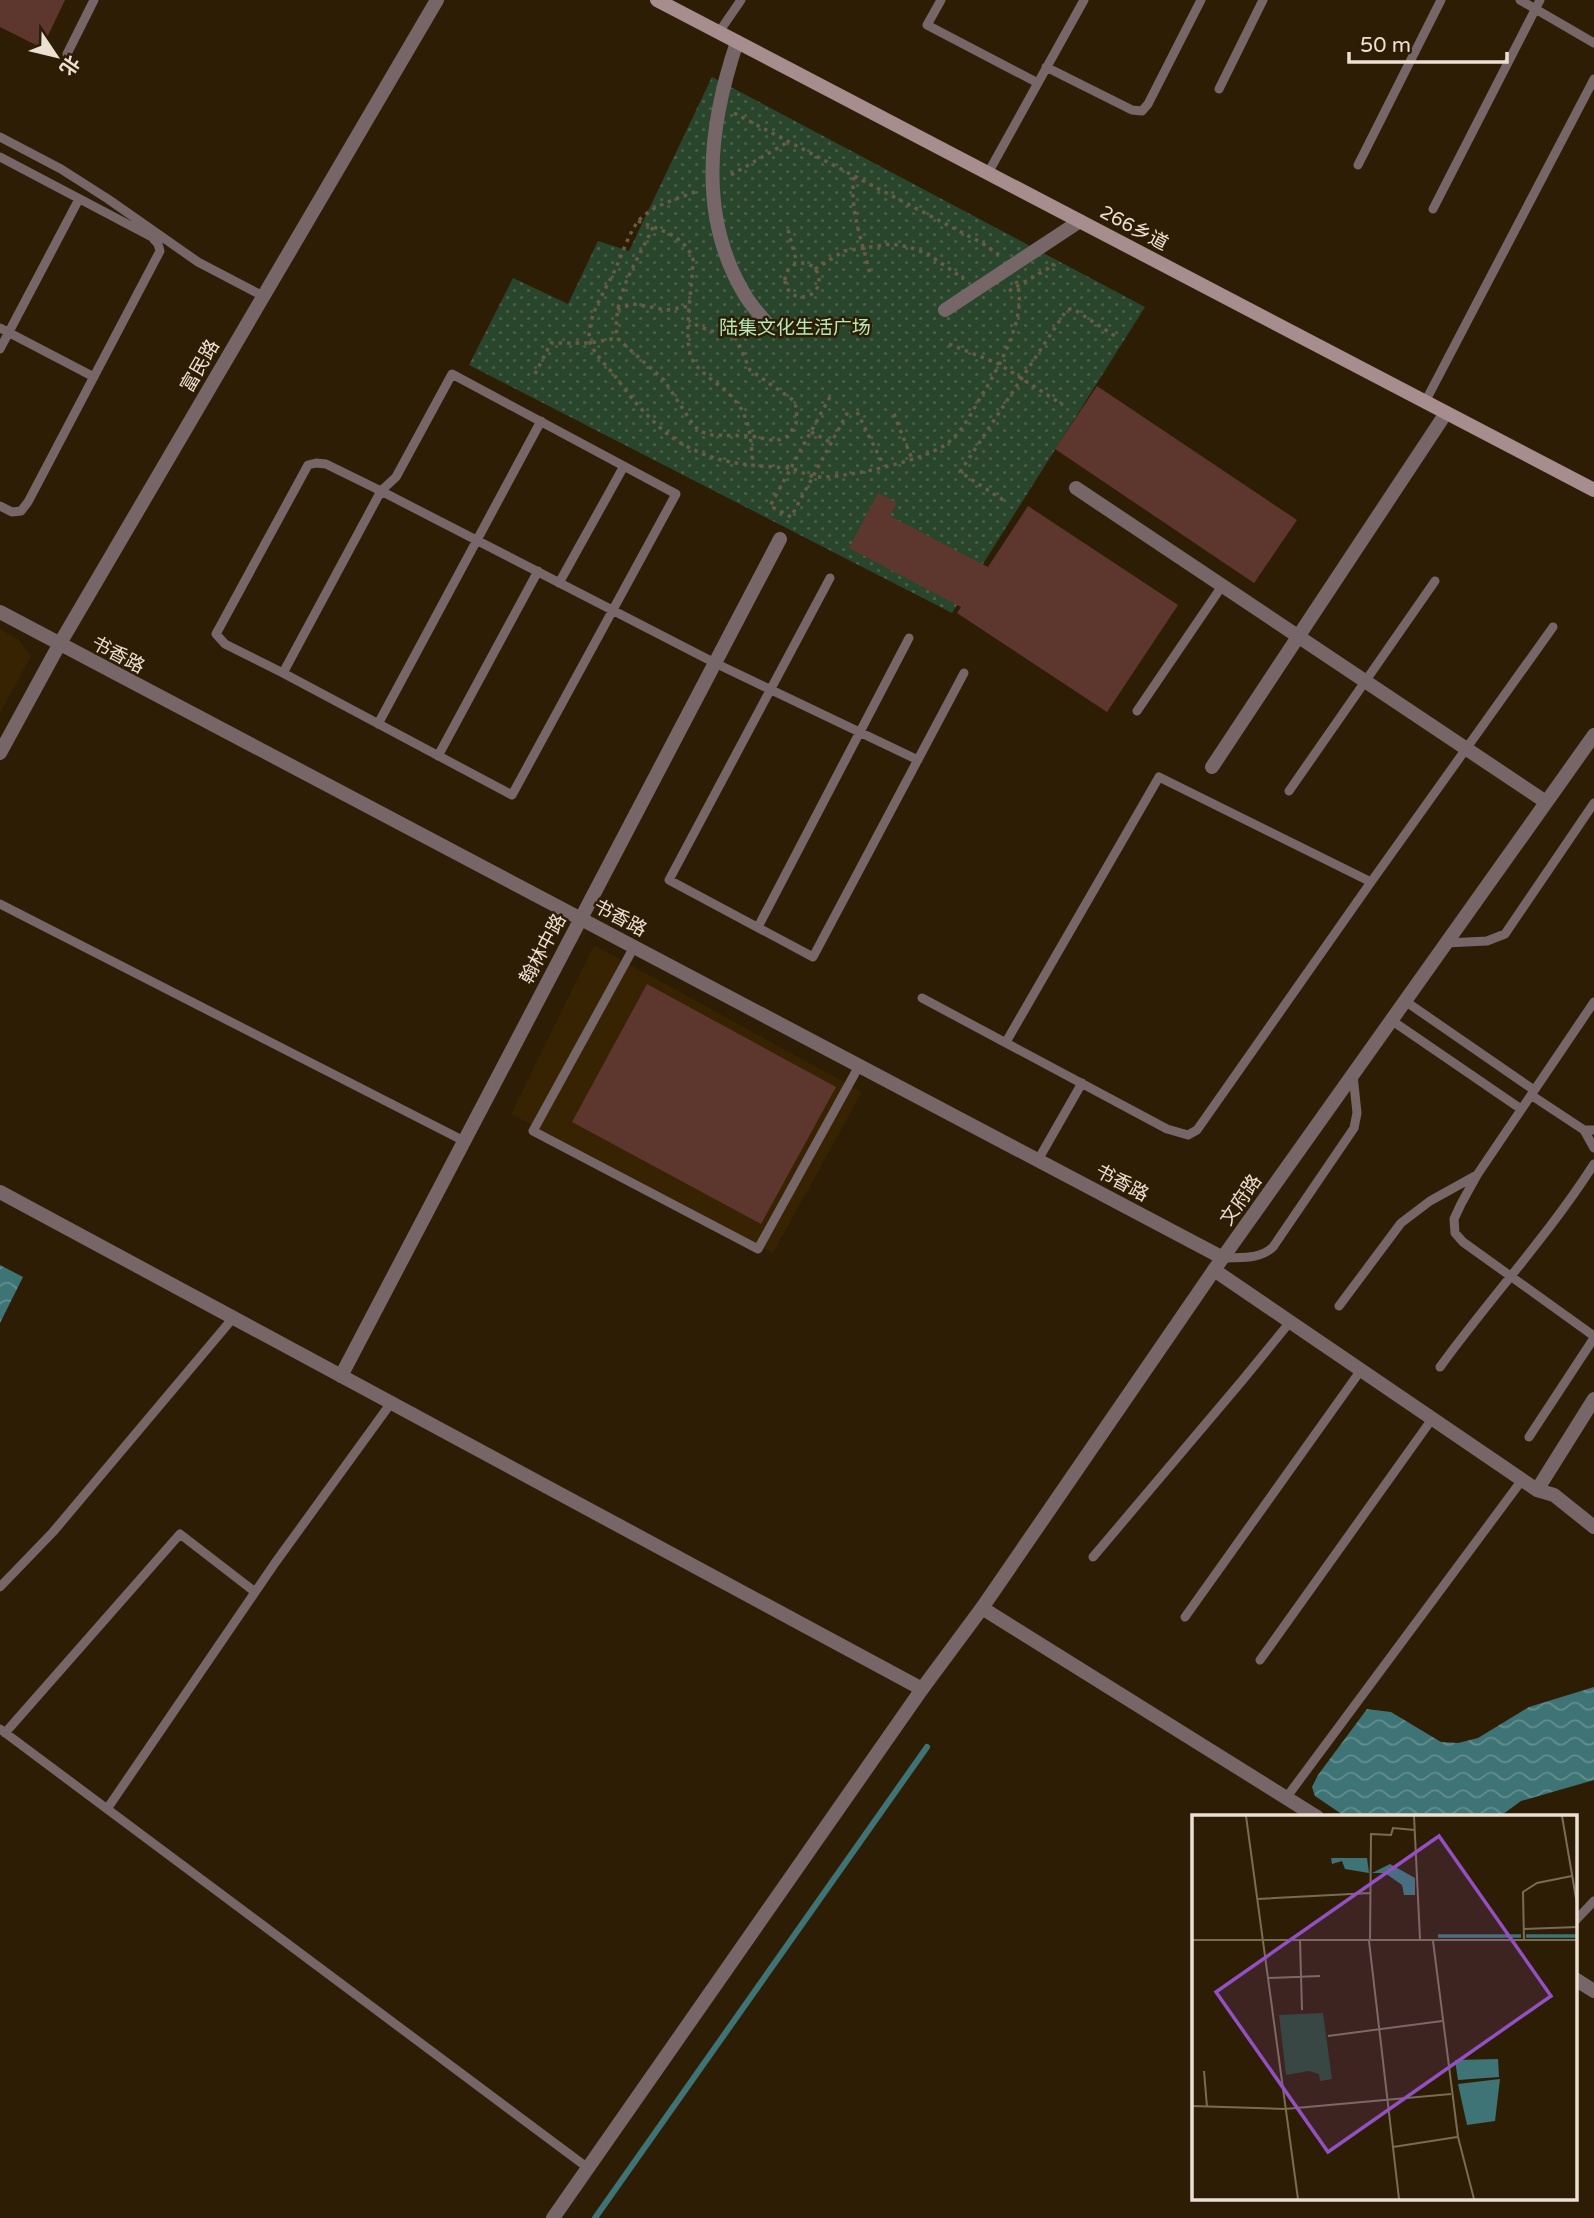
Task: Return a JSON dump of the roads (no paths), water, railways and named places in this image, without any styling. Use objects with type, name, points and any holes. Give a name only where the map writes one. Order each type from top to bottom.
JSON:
[{"type":"main road","name":"266乡道","points":[[657,0],[1594,490]]},
{"type":"street","name":"富民路","points":[[0,753],[59,645],[437,0]]},
{"type":"street","points":[[737,42],[713,135],[714,217],[745,296],[768,325]]},
{"type":"street","points":[[945,310],[1080,221]]},
{"type":"street","points":[[1212,767],[1446,413]]},
{"type":"street","points":[[1076,488],[1546,802]]},
{"type":"street","name":"翰林中路","points":[[341,1376],[780,539]]},
{"type":"street","name":"书香路","points":[[0,612],[1038,1160],[1219,1264],[1290,1322],[1537,1490],[1554,1495],[1594,1527]]},
{"type":"street","name":"文府路","points":[[553,2218],[922,1689],[982,1608],[1219,1264],[1594,735]]},
{"type":"street","points":[[0,1192],[922,1689]]},
{"type":"street","points":[[1537,1490],[1594,1399]]},
{"type":"street","points":[[982,1608],[1314,1815]]},
{"type":"street","points":[[1576,1980],[1594,1991]]},
{"type":"lane","points":[[67,54],[94,0]]},
{"type":"lane","points":[[719,32],[741,0]]},
{"type":"lane","points":[[941,0],[927,25],[1038,83]]},
{"type":"lane","points":[[988,173],[1084,0]]},
{"type":"lane","points":[[1046,67],[1132,110],[1142,111],[1201,0]]},
{"type":"lane","points":[[1219,89],[1263,0]]},
{"type":"lane","points":[[1358,165],[1441,0]]},
{"type":"lane","points":[[1520,0],[1538,4],[1594,43]]},
{"type":"lane","points":[[1433,209],[1538,4]]},
{"type":"lane","points":[[1425,402],[1594,79]]},
{"type":"lane","points":[[0,137],[96,191],[198,262],[263,296]]},
{"type":"lane","points":[[0,157],[152,237],[160,251],[28,502],[21,511],[12,512],[0,506]]},
{"type":"lane","points":[[0,349],[4,330],[79,199]]},
{"type":"lane","points":[[4,330],[94,377]]},
{"type":"lane","points":[[283,673],[381,491],[396,477],[452,374],[676,494],[613,610],[512,795],[225,644],[216,634],[222,621],[308,465],[326,464],[381,491],[538,571],[559,583],[613,610],[715,663],[918,760]]},
{"type":"lane","points":[[378,724],[541,421]]},
{"type":"lane","points":[[559,583],[624,466]]},
{"type":"lane","points":[[438,756],[538,571]]},
{"type":"lane","points":[[830,578],[669,880],[813,957],[964,673]]},
{"type":"lane","points":[[1289,791],[1435,581]]},
{"type":"lane","points":[[1137,711],[1222,586]]},
{"type":"lane","points":[[922,998],[1177,1133],[1188,1135],[1197,1130],[1553,627]]},
{"type":"lane","points":[[758,927],[909,638]]},
{"type":"lane","points":[[1006,1042],[1159,777],[1371,882]]},
{"type":"lane","points":[[1446,943],[1487,941],[1505,934],[1594,803]]},
{"type":"lane","points":[[0,904],[464,1142]]},
{"type":"lane","points":[[634,947],[533,1131],[758,1249],[859,1066]]},
{"type":"lane","points":[[1405,1001],[1589,1130],[1594,1148]]},
{"type":"lane","points":[[1529,1437],[1594,1337],[1463,1242],[1455,1233],[1454,1219],[1477,1175],[1594,1002]]},
{"type":"lane","points":[[1391,1020],[1521,1109]]},
{"type":"lane","points":[[1219,1264],[1264,1255],[1273,1247],[1354,1128],[1357,1113],[1353,1075]]},
{"type":"lane","points":[[1038,1160],[1082,1083]]},
{"type":"lane","points":[[1440,1367],[1481,1311],[1542,1240],[1594,1164]]},
{"type":"lane","points":[[1339,1306],[1401,1223],[1430,1201],[1477,1175]]},
{"type":"lane","points":[[0,1587],[53,1532],[233,1318]]},
{"type":"lane","points":[[1093,1557],[1290,1322]]},
{"type":"lane","points":[[1185,1617],[1361,1370]]},
{"type":"lane","points":[[107,1809],[255,1592],[391,1403]]},
{"type":"lane","points":[[1260,1660],[1432,1419]]},
{"type":"lane","points":[[1286,1798],[1522,1480]]},
{"type":"lane","points":[[255,1592],[180,1534],[2,1731],[588,2168]]},
{"type":"lane","points":[[1576,1921],[1594,1901]]},
{"type":"water","points":[[0,1265],[23,1277],[0,1323]]},
{"type":"water","points":[[1594,1687],[1594,1780],[1521,1801],[1502,1815],[1343,1815],[1315,1796],[1312,1787],[1318,1775],[1367,1709],[1391,1712],[1441,1742],[1458,1743],[1478,1738],[1529,1707]]},
{"type":"waterway","points":[[595,2218],[927,1747]]},
{"type":"park label","name":"陆集文化生活广场","points":[[795,328]]}]
